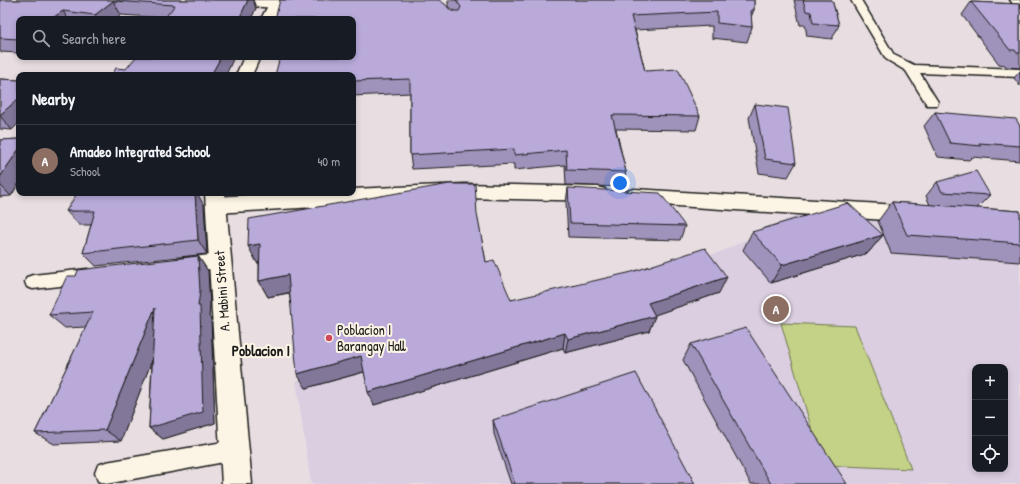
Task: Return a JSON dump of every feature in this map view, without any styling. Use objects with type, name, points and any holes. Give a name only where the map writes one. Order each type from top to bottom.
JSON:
[{"type":"street","points":[[222,0],[282,3]]},
{"type":"street","points":[[1017,0],[1020,3]]},
{"type":"street","points":[[271,16],[282,3]]},
{"type":"street","points":[[245,72],[251,60]]},
{"type":"street","points":[[215,199],[337,197],[506,191],[674,198],[932,215]]},
{"type":"street","name":"A. Mabini Street","points":[[215,199],[237,484]]},
{"type":"lane","points":[[856,0],[890,57],[911,69],[1020,73]]},
{"type":"lane","points":[[911,69],[932,102]]},
{"type":"lane","points":[[165,267],[220,261]]},
{"type":"lane","points":[[33,282],[103,274]]},
{"type":"lane","points":[[106,474],[234,450]]},
{"type":"shaded area","points":[[818,204],[1020,219],[1020,484],[311,484],[296,381],[723,251]]},
{"type":"green space","points":[[781,323],[855,326],[911,469],[822,465]]},
{"type":"building","points":[[0,0],[248,0],[240,16],[166,16],[175,5],[113,1],[95,15],[63,11],[56,16],[16,16],[16,39],[0,38]]},
{"type":"building","points":[[280,0],[439,0],[451,11],[459,11],[461,7],[456,0],[754,0],[754,10],[751,10],[752,27],[717,23],[717,12],[631,16],[645,71],[678,69],[700,116],[612,115],[626,172],[567,170],[566,150],[514,155],[514,149],[410,155],[410,79],[356,81],[356,72],[276,72],[279,60],[356,60],[356,16],[276,16]]},
{"type":"building","points":[[803,0],[832,0],[839,25],[813,23],[811,12],[806,11]]},
{"type":"building","points":[[971,2],[1020,4],[1020,53],[1017,53],[1015,50],[1010,50]]},
{"type":"building","points":[[134,60],[219,60],[213,72],[114,72],[116,68],[126,69]]},
{"type":"building","points":[[0,79],[16,80],[16,101],[0,115]]},
{"type":"building","points":[[755,104],[788,108],[796,163],[765,159]]},
{"type":"building","points":[[935,112],[1016,119],[1020,126],[1020,146],[979,143],[981,146],[950,143]]},
{"type":"building","points":[[16,139],[16,153],[0,177],[0,140]]},
{"type":"building","points":[[976,171],[990,195],[942,192],[937,182]]},
{"type":"building","points":[[449,184],[475,184],[477,214],[486,262],[494,260],[511,300],[632,272],[705,248],[727,277],[648,303],[655,316],[568,339],[565,333],[368,392],[361,356],[297,374],[288,275],[259,281],[260,244],[248,246],[249,219]]},
{"type":"building","points":[[568,188],[660,193],[685,226],[570,223]]},
{"type":"building","points":[[75,196],[195,196],[198,240],[83,253],[95,211],[66,211]]},
{"type":"building","points":[[892,202],[1020,211],[1020,243],[907,235]]},
{"type":"building","points":[[848,203],[883,235],[782,265],[752,232]]},
{"type":"building","points":[[198,256],[200,291],[198,306],[200,306],[203,412],[149,428],[155,308],[105,430],[35,433],[93,312],[49,315],[67,276],[76,276],[78,270]]},
{"type":"building","points":[[746,328],[847,484],[771,484],[691,344]]},
{"type":"building","points":[[636,373],[695,484],[515,484],[493,420]]},
{"type":"place","name":"Amadeo Integrated School","points":[[776,309]]},
{"type":"place","name":"Poblacion I Barangay Hall","points":[[329,338]]},
{"type":"district","name":"Poblacion I","points":[[261,351]]}]
